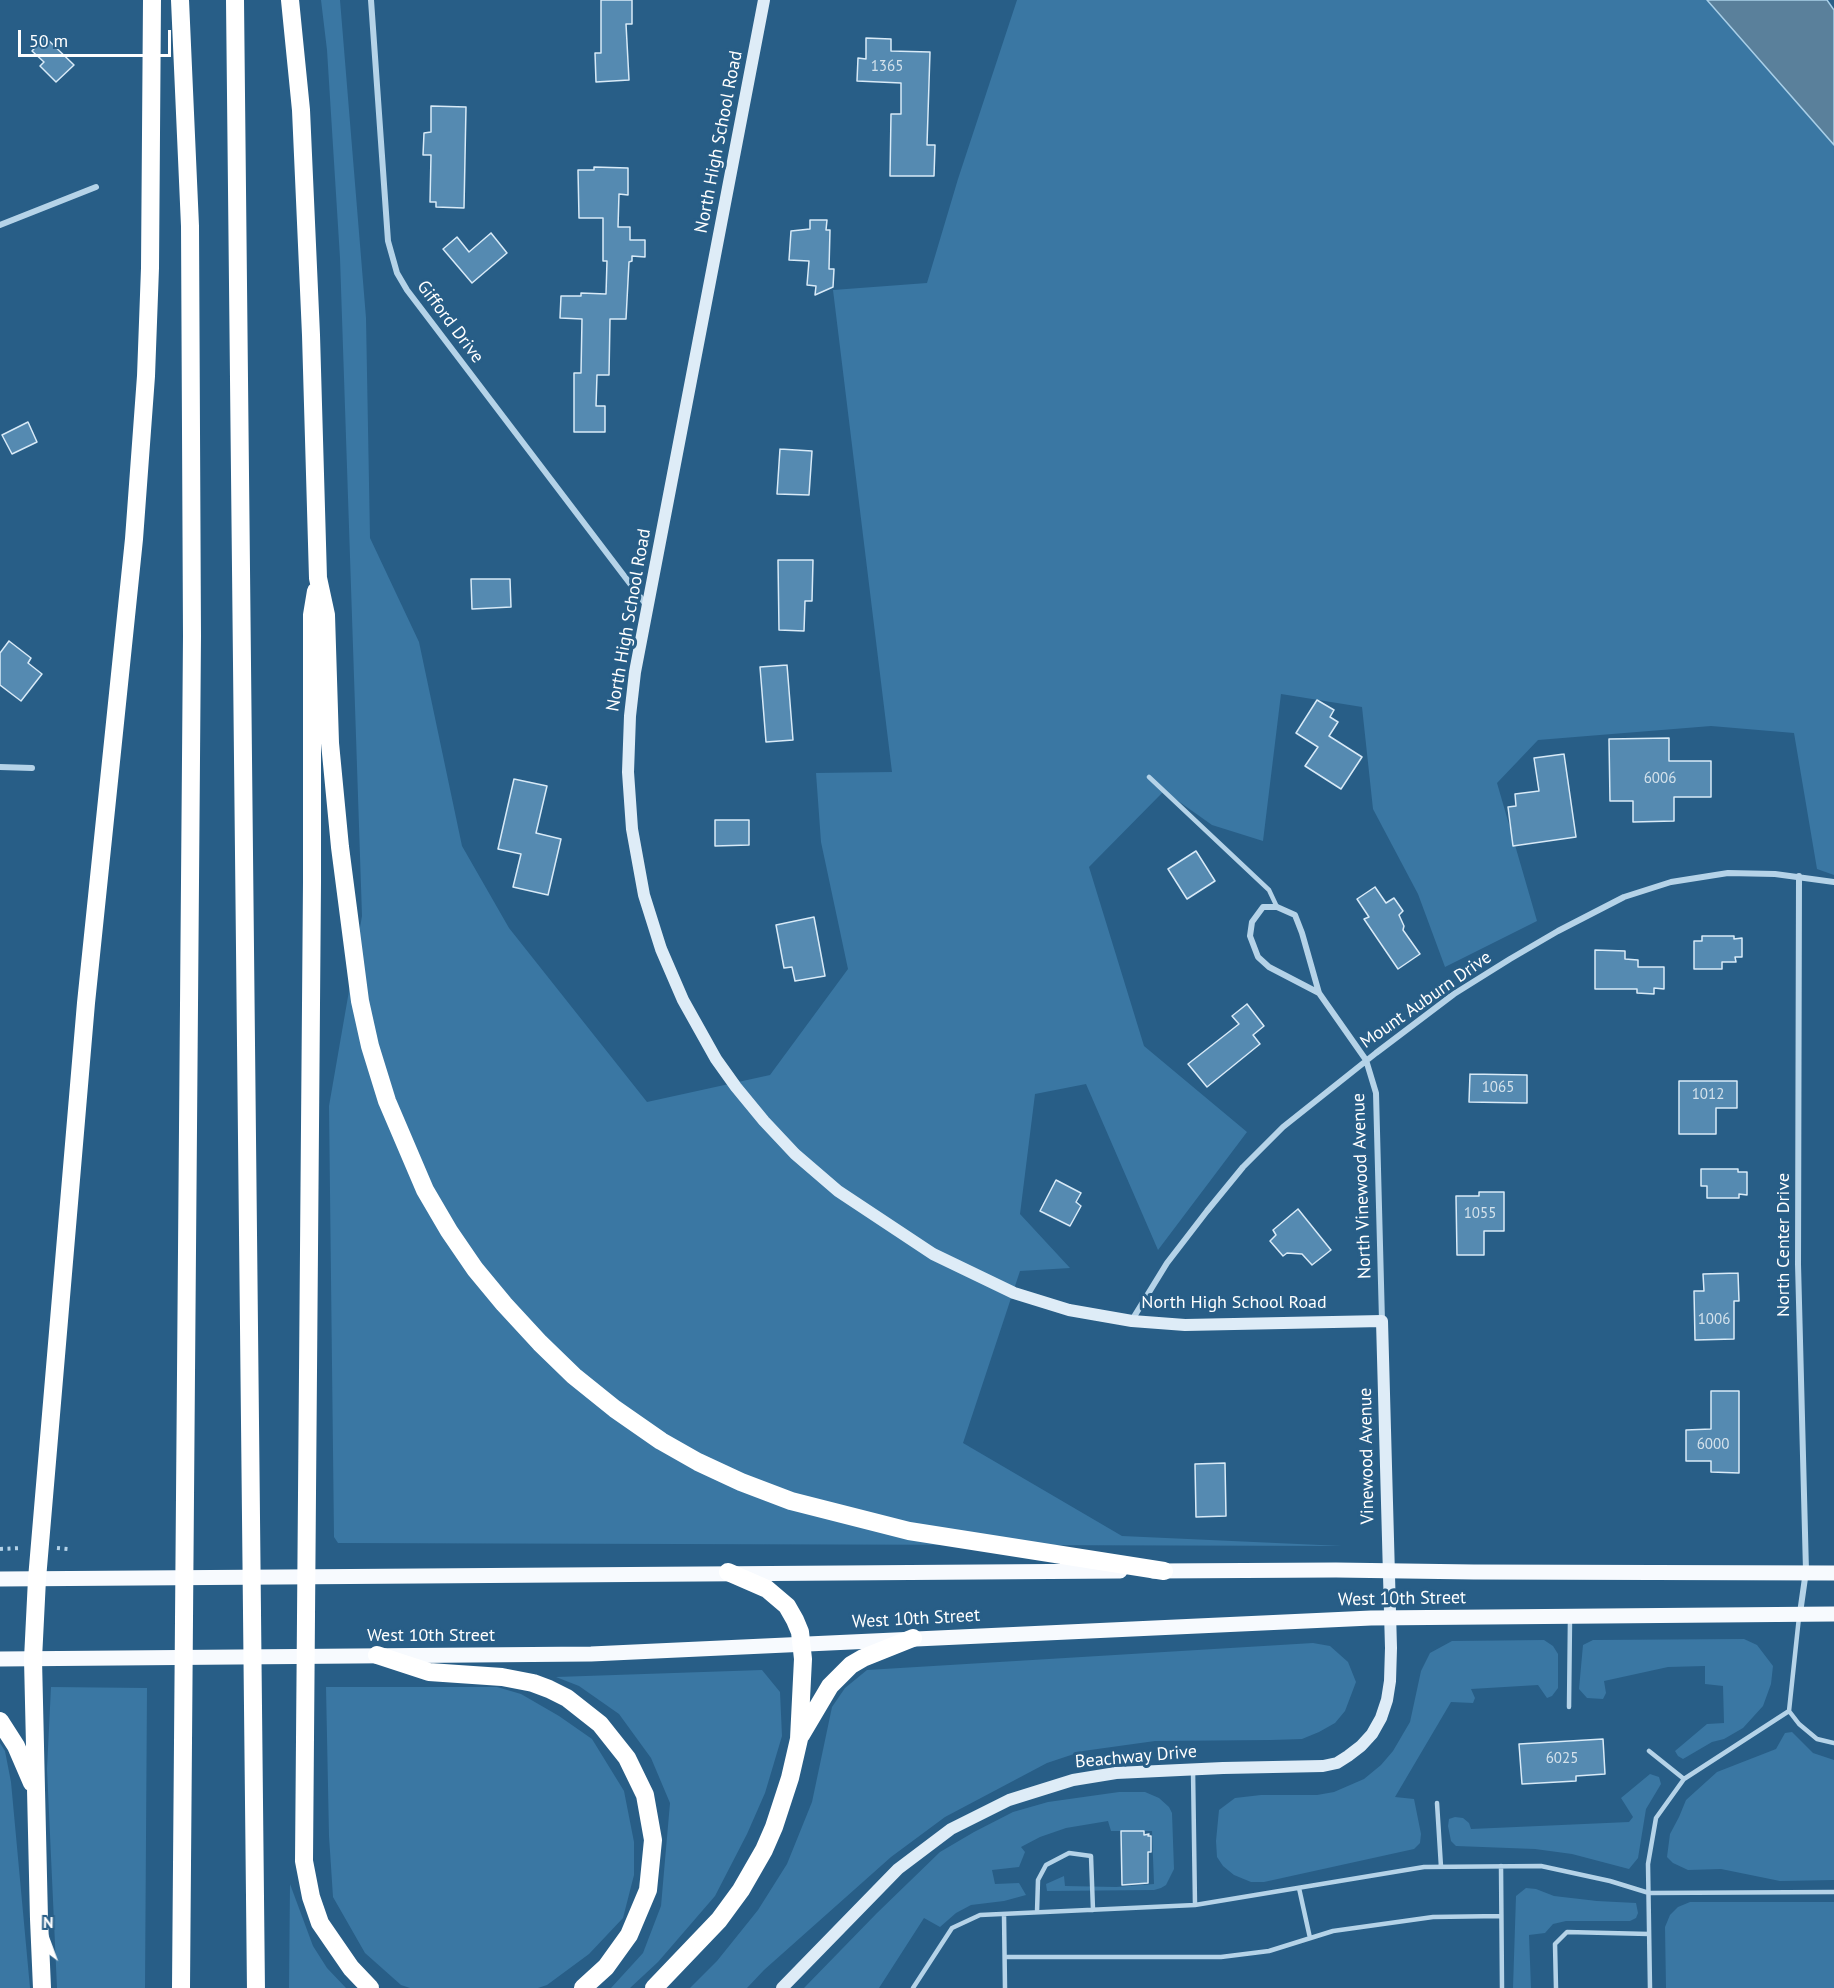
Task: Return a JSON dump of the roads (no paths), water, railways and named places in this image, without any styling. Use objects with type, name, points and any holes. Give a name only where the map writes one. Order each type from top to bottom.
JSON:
[{"type":"highway","points":[[42,1988],[33,1659],[37,1579],[86,1003],[134,539],[150,268],[152,0]]},
{"type":"highway","points":[[180,0],[190,225],[192,624],[181,1988]]},
{"type":"highway","points":[[235,0],[256,1988]]},
{"type":"highway","points":[[290,0],[302,122],[318,578],[326,615],[330,743],[340,847],[358,990],[370,1046],[387,1101],[425,1190],[475,1269],[540,1343],[574,1376],[615,1409],[661,1441],[698,1461],[741,1482],[791,1501],[909,1531],[1164,1571]]},
{"type":"highway","points":[[318,578],[312,615],[312,964],[304,1861],[311,1897],[320,1923],[351,1968],[370,1988]]},
{"type":"highway","points":[[654,1988],[719,1920],[741,1890],[764,1850],[774,1827],[790,1778],[799,1739],[803,1671],[802,1644],[795,1620],[779,1599],[756,1583],[728,1572]]},
{"type":"highway","points":[[799,1739],[830,1686],[846,1670],[863,1658],[913,1638]]},
{"type":"highway","points":[[377,1655],[429,1672],[502,1677],[533,1683],[549,1689],[567,1698],[600,1724],[627,1758],[645,1795],[653,1840],[648,1890],[629,1935],[606,1967],[583,1988]]},
{"type":"highway","points":[[0,1721],[16,1746],[37,1794]]},
{"type":"main road","name":"West 10th Street","points":[[0,1579],[1065,1570],[1570,1573],[1806,1571],[1834,1573]]},
{"type":"main road","name":"West 10th Street","points":[[0,1659],[591,1654],[1389,1618],[1834,1614]]},
{"type":"street","name":"Gifford Drive","points":[[371,0],[388,241],[397,273],[407,290],[648,607]]},
{"type":"street","name":"North High School Road","points":[[764,0],[635,672],[630,716],[628,772],[632,829],[644,895],[661,949],[683,1000],[716,1059],[750,1104],[795,1154],[838,1191],[933,1254],[1014,1293],[1069,1310],[1132,1321],[1185,1324],[1382,1321]]},
{"type":"street","points":[[0,225],[96,187]]},
{"type":"street","points":[[0,767],[32,768]]},
{"type":"street","name":"Mount Auburn Drive","points":[[1132,1321],[1178,1248],[1243,1167],[1297,1115],[1454,994],[1558,931],[1624,897],[1671,882],[1728,873],[1799,876],[1834,882]]},
{"type":"street","name":"North Center Drive","points":[[1799,876],[1798,1264],[1806,1571],[1800,1614]]},
{"type":"street","name":"North Vinewood Avenue","points":[[1319,993],[1269,967],[1258,957],[1250,936],[1252,922],[1263,907],[1277,907],[1295,915],[1319,993],[1366,1060],[1376,1093],[1382,1321]]},
{"type":"street","name":"Vinewood Avenue","points":[[1382,1321],[1389,1591]]},
{"type":"street","name":"Beachway Drive","points":[[782,1988],[898,1869],[928,1845],[967,1820],[1009,1800],[1073,1780],[1116,1773],[1323,1767],[1337,1763],[1355,1751],[1372,1734],[1387,1700],[1391,1663],[1389,1591]]},
{"type":"lane","points":[[1149,777],[1269,891],[1277,907]]},
{"type":"lane","points":[[1800,1614],[1789,1711],[1799,1724],[1818,1739],[1834,1743]]},
{"type":"lane","points":[[1569,1707],[1570,1616]]},
{"type":"lane","points":[[1650,1988],[1648,1864],[1656,1818],[1684,1779],[1789,1711]]},
{"type":"lane","points":[[1649,1751],[1684,1779]]},
{"type":"lane","points":[[1193,1769],[1196,1905]]},
{"type":"lane","points":[[1437,1803],[1441,1867]]},
{"type":"lane","points":[[1037,1912],[1038,1880],[1046,1865],[1069,1853],[1091,1856],[1093,1910]]},
{"type":"lane","points":[[1501,1866],[1502,1988]]},
{"type":"lane","points":[[913,1988],[952,1928],[980,1915],[1196,1905],[1424,1867],[1541,1866],[1610,1881],[1649,1893],[1834,1892]]},
{"type":"lane","points":[[1299,1888],[1310,1938]]},
{"type":"lane","points":[[1004,1914],[1005,1988]]},
{"type":"lane","points":[[1005,1957],[1221,1957],[1269,1951],[1333,1931],[1432,1917],[1501,1916]]},
{"type":"lane","points":[[1556,1988],[1555,1944],[1567,1932],[1649,1934]]}]
